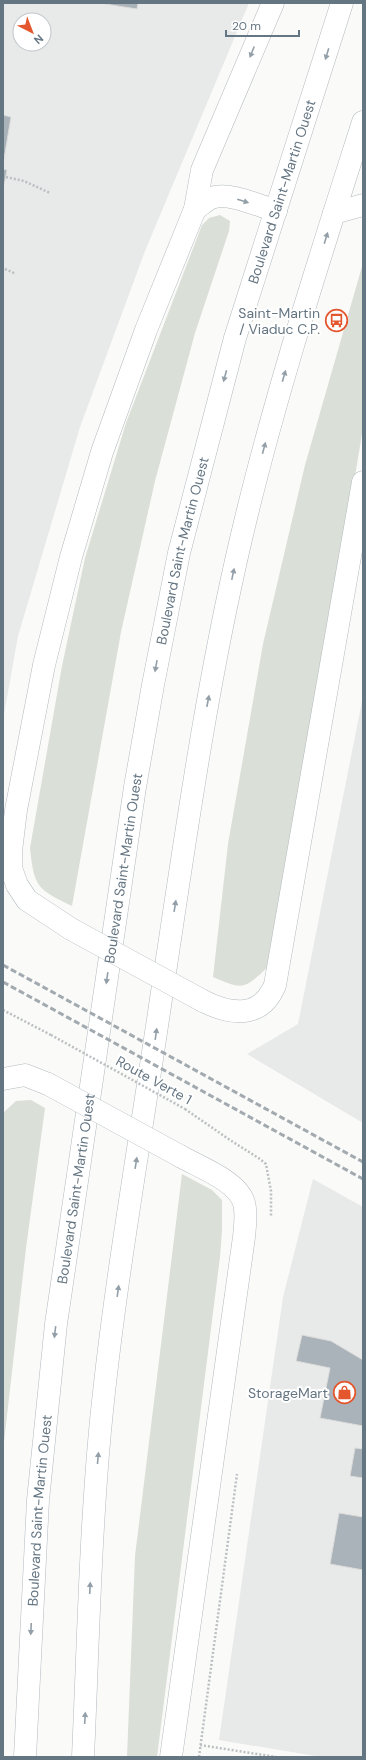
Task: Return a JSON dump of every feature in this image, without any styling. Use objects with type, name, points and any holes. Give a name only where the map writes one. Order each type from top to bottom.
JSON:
[{"type":"main road","points":[[273,3],[202,170],[195,209],[146,330],[102,452],[69,564],[37,698],[16,810],[11,859],[17,885],[27,900],[34,905],[71,929],[204,1001],[227,1011],[249,1011],[256,1008],[268,998],[275,985],[363,482]]},
{"type":"main road","name":"Boulevard Saint-Martin Ouest","points":[[25,1757],[34,1546],[50,1371],[60,1293],[135,787],[159,651],[189,512],[235,338],[342,3]]},
{"type":"main road","points":[[83,1757],[97,1478],[110,1344],[128,1214],[200,747],[231,584],[250,504],[288,362],[363,122]]},
{"type":"main road","points":[[195,209],[210,199],[220,196],[237,199],[276,211]]},
{"type":"main road","points":[[334,214],[363,205]]},
{"type":"main road","points":[[3,1079],[25,1075],[48,1084],[233,1185],[244,1202],[246,1215],[244,1238],[171,1757]]},
{"type":"path","points":[[6,177],[24,181],[50,193]]},
{"type":"path","points":[[5,269],[16,274]]},
{"type":"path","name":"Route Verte 1","points":[[3,1010],[185,1109],[263,1161],[267,1168],[271,1191]]},
{"type":"path","points":[[199,1757],[234,1494]]},
{"type":"path","points":[[200,1745],[276,1757]]},
{"type":"shaded area","points":[[3,3],[249,3],[145,251],[80,427],[18,636],[3,720]]},
{"type":"shaded area","points":[[220,215],[230,221],[229,231],[195,333],[155,481],[121,632],[72,906],[51,895],[39,885],[33,871],[30,848],[62,666],[85,558],[126,423],[202,225],[209,218]]},
{"type":"shaded area","points":[[363,263],[363,428],[354,482],[268,967],[248,984],[237,986],[213,977],[228,844],[263,644],[305,465]]},
{"type":"shaded area","points":[[363,696],[363,1123],[247,1054],[298,1024]]},
{"type":"shaded area","points":[[31,1100],[45,1108],[26,1248],[3,1451],[3,1113],[16,1101]]},
{"type":"shaded area","points":[[182,1174],[212,1190],[222,1200],[220,1257],[157,1757],[127,1757],[135,1556]]},
{"type":"shaded area","points":[[313,1179],[363,1207],[363,1757],[321,1757],[219,1740],[283,1297]]},
{"type":"building","points":[[99,3],[138,3],[137,9]]},
{"type":"building","points":[[3,115],[11,117],[3,165]]},
{"type":"building","points":[[3,169],[7,170],[4,185],[3,185]]},
{"type":"building","name":"StorageMart","points":[[302,1335],[331,1341],[363,1360],[363,1426],[320,1418],[330,1368],[296,1361]]},
{"type":"building","points":[[355,1448],[363,1449],[363,1478],[350,1476]]},
{"type":"building","points":[[339,1513],[363,1517],[363,1570],[330,1564]]},
{"type":"railway","points":[[3,965],[363,1162]]},
{"type":"railway","points":[[3,982],[363,1179]]},
{"type":"place","name":"Saint-Martin / Viaduc C.P.","points":[[336,321]]},
{"type":"place","name":"StorageMart","points":[[344,1393]]}]
